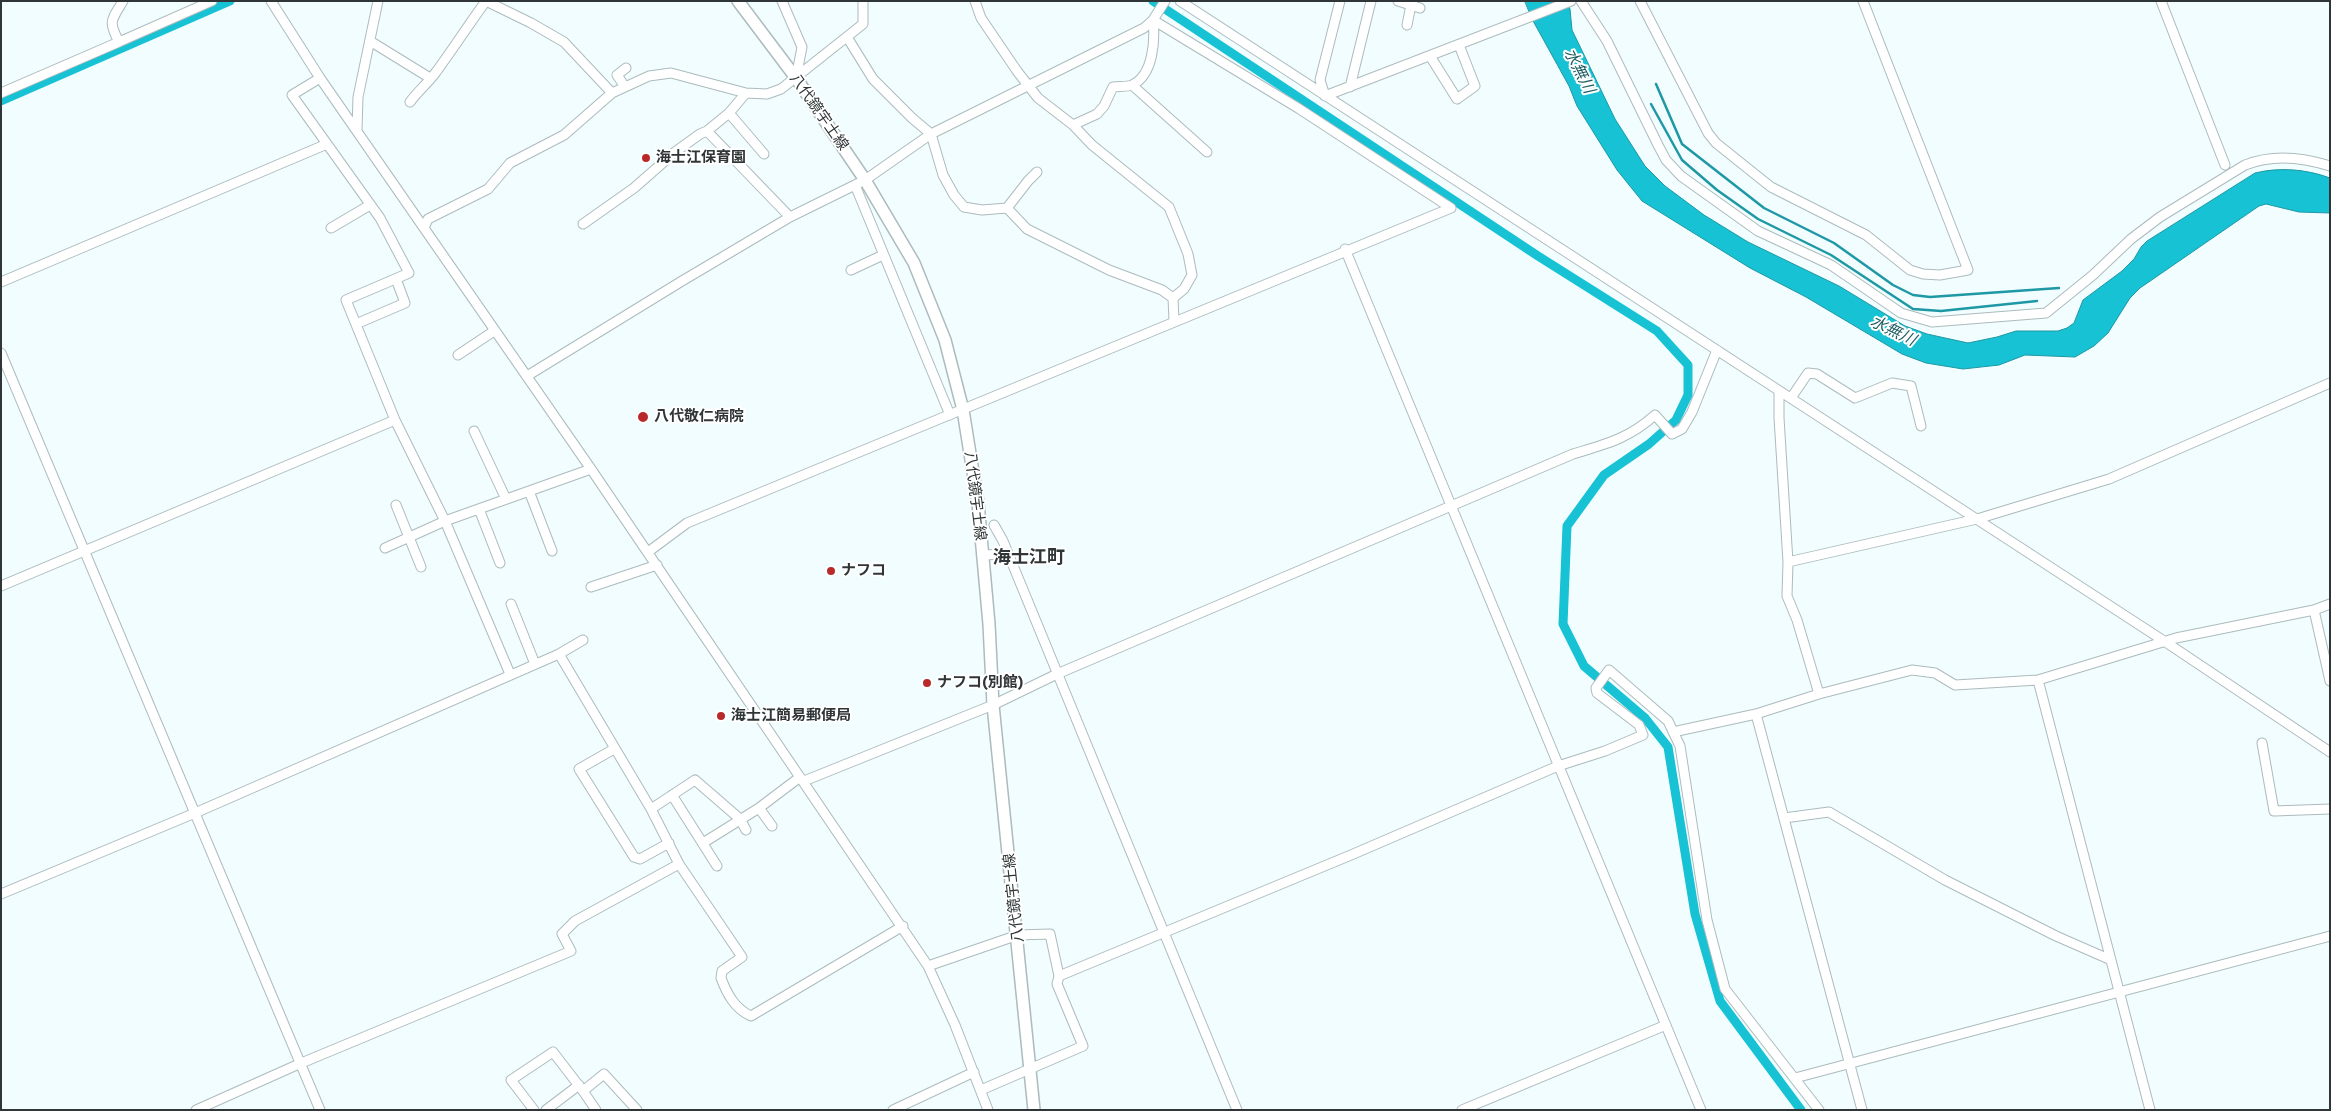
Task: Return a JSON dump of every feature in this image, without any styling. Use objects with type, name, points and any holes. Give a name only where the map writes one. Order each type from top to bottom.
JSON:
[{"type":"main road","name":"八代鏡宇土線","points":[[738,1],[796,78],[860,183],[914,262],[945,340],[963,410],[978,503],[989,624],[993,705],[1018,935],[1034,1110]]},
{"type":"street","points":[[119,42],[111,26],[111,20],[123,1]]},
{"type":"street","points":[[1,93],[212,1]]},
{"type":"street","points":[[271,1],[320,78],[657,565],[928,966],[974,1072],[988,1110]]},
{"type":"street","points":[[357,129],[358,98],[378,1]]},
{"type":"street","points":[[410,102],[430,78],[486,1],[564,42],[612,93]]},
{"type":"street","points":[[782,1],[802,47],[796,78]]},
{"type":"street","points":[[424,228],[428,219],[488,188],[510,163],[564,135],[612,93],[649,76],[671,73],[746,92],[767,94],[781,89],[863,24],[863,1]]},
{"type":"street","points":[[975,1],[981,18],[1017,72],[1038,98],[1073,125],[1092,145],[1169,207],[1188,254],[1192,276],[1184,289],[1173,298]]},
{"type":"street","points":[[527,376],[790,217],[860,183],[931,134],[1144,28],[1153,20],[1165,1]]},
{"type":"street","points":[[1180,1],[1977,519],[2330,752]]},
{"type":"street","points":[[1325,96],[1320,80],[1340,1]]},
{"type":"street","points":[[1350,87],[1371,1]]},
{"type":"street","points":[[1398,1],[1416,6],[1407,24]]},
{"type":"street","points":[[1325,96],[1571,1]]},
{"type":"street","points":[[1581,1],[1607,41],[1666,160],[1681,176],[1758,231],[1831,265],[1901,313],[1932,322],[2046,313],[2093,275],[2131,239],[2160,217],[2245,164],[2258,159],[2278,158],[2309,159],[2330,166]]},
{"type":"street","points":[[1640,1],[1708,134],[1716,143],[1771,187],[1866,236],[1910,270],[1923,274],[1940,275],[1968,270],[1863,1]]},
{"type":"street","points":[[2161,1],[2225,165]]},
{"type":"street","points":[[1073,125],[1097,114],[1104,106],[1113,87],[1132,85],[1146,73],[1154,37],[1153,20]]},
{"type":"street","points":[[648,552],[687,523],[759,495],[1174,321],[1450,208],[1298,108],[1153,20]]},
{"type":"street","points":[[846,38],[874,79],[931,134],[943,175],[954,195],[964,207],[982,210],[1007,208],[1028,181],[1038,172]]},
{"type":"street","points":[[370,41],[430,78]]},
{"type":"street","points":[[1430,56],[1457,99],[1474,86],[1458,45]]},
{"type":"street","points":[[625,87],[617,75],[626,68]]},
{"type":"street","points":[[320,78],[292,95],[380,218],[409,274],[346,300],[395,420],[445,521],[510,674]]},
{"type":"street","points":[[1132,85],[1207,152]]},
{"type":"street","points":[[583,224],[634,188],[675,152],[707,131],[729,113],[746,92]]},
{"type":"street","points":[[729,113],[764,154]]},
{"type":"street","points":[[707,131],[790,217]]},
{"type":"street","points":[[1,282],[327,144]]},
{"type":"street","points":[[860,183],[883,255],[950,415]]},
{"type":"street","points":[[331,228],[370,204]]},
{"type":"street","points":[[1007,208],[1027,230],[1109,270],[1162,290],[1173,298]]},
{"type":"street","points":[[1345,250],[1701,1110]]},
{"type":"street","points":[[851,270],[883,255]]},
{"type":"street","points":[[356,324],[408,304],[396,279]]},
{"type":"street","points":[[1173,298],[1174,321]]},
{"type":"street","points":[[458,354],[494,331]]},
{"type":"street","points":[[703,843],[802,779],[993,705],[1057,674],[1573,454],[1622,439],[1636,431],[1655,415],[1672,434],[1682,429],[1692,412],[1717,350]]},
{"type":"street","points":[[1,353],[320,1110]]},
{"type":"street","points":[[1791,398],[1808,373],[1816,374],[1855,398],[1892,382],[1911,386],[1921,426]]},
{"type":"street","points":[[1788,562],[1977,519],[2108,479],[2330,383]]},
{"type":"street","points":[[1779,391],[1788,562],[1787,596],[1797,620],[1819,694]]},
{"type":"street","points":[[1,586],[395,420]]},
{"type":"street","points":[[474,431],[506,499]]},
{"type":"street","points":[[385,548],[411,538],[445,521],[591,469]]},
{"type":"street","points":[[529,491],[552,551]]},
{"type":"street","points":[[396,505],[422,568]]},
{"type":"street","points":[[479,509],[500,563]]},
{"type":"street","points":[[994,525],[1008,554],[1237,1110]]},
{"type":"street","points":[[982,556],[1008,554]]},
{"type":"street","points":[[591,587],[657,565]]},
{"type":"street","points":[[511,604],[535,664]]},
{"type":"street","points":[[1673,732],[1756,714],[1819,694],[1912,670],[1934,673],[1955,685],[2038,680],[2165,642],[2241,624],[2314,610],[2330,604]]},
{"type":"street","points":[[2314,610],[2330,681]]},
{"type":"street","points":[[1,894],[195,813],[559,654],[583,640]]},
{"type":"street","points":[[559,654],[651,809],[679,864],[742,957],[722,971],[721,978],[737,1008],[751,1016],[902,926]]},
{"type":"street","points":[[1059,976],[1352,855],[1558,766],[1605,751],[1643,735],[1639,725],[1597,693],[1596,688],[1609,670],[1668,721],[1680,746],[1707,920],[1725,989],[1819,1110]]},
{"type":"street","points":[[2038,680],[2150,1110]]},
{"type":"street","points":[[1756,714],[1862,1110]]},
{"type":"street","points":[[2262,743],[2274,811],[2330,809]]},
{"type":"street","points":[[614,749],[579,769],[634,857],[640,859],[668,843]]},
{"type":"street","points":[[651,809],[695,780],[740,819],[746,830]]},
{"type":"street","points":[[672,795],[717,866]]},
{"type":"street","points":[[759,808],[772,826]]},
{"type":"street","points":[[1784,818],[1829,812],[1945,880],[2056,936],[2111,960]]},
{"type":"street","points":[[196,1110],[300,1064],[571,951],[562,934],[574,921],[679,864]]},
{"type":"street","points":[[928,966],[1018,935],[1050,934],[1059,976],[1058,984],[1083,1046],[981,1090]]},
{"type":"street","points":[[1795,1078],[2330,936]]},
{"type":"street","points":[[1462,1110],[1666,1025]]},
{"type":"street","points":[[534,1110],[511,1080],[553,1052],[596,1110]]},
{"type":"street","points":[[893,1110],[974,1072]]},
{"type":"street","points":[[546,1110],[604,1074],[637,1110]]},
{"type":"water","name":"水無川","points":[[1525,1],[1566,1],[1570,9],[1572,30],[1615,119],[1645,166],[1665,186],[1704,215],[1748,242],[1839,286],[1905,326],[1927,334],[1968,343],[2016,331],[2058,331],[2067,328],[2074,323],[2083,300],[2122,271],[2134,259],[2147,241],[2255,173],[2273,170],[2292,170],[2330,178],[2330,213],[2299,212],[2266,204],[2259,206],[2140,288],[2130,298],[2108,333],[2094,346],[2075,357],[2025,355],[1999,365],[1963,369],[1926,363],[1902,354],[1806,297],[1750,268],[1642,201],[1617,170],[1577,106],[1569,86],[1532,19]]},
{"type":"waterway","points":[[1,101],[230,1]]},
{"type":"waterway","points":[[1153,1],[1538,256],[1657,331],[1688,365],[1688,395],[1676,420],[1649,444],[1604,475],[1567,526],[1563,624],[1584,666],[1645,718],[1668,747],[1695,914],[1720,1001],[1801,1110]]},
{"type":"waterway","points":[[1656,84],[1682,144],[1764,208],[1834,243],[1893,285],[1913,295],[1930,297],[2059,288]]},
{"type":"waterway","points":[[1651,104],[1682,160],[1717,190],[1758,219],[1831,255],[1913,309],[1941,311],[2037,301]]},
{"type":"place","name":"海士江保育園","points":[[646,158]]},
{"type":"place","name":"八代敬仁病院","points":[[643,417]]},
{"type":"place","name":"ナフコ","points":[[831,571]]},
{"type":"place","name":"ナフコ(別館)","points":[[927,683]]},
{"type":"place","name":"海士江簡易郵便局","points":[[721,716]]},
{"type":"district","name":"海士江町","points":[[1029,558]]}]
